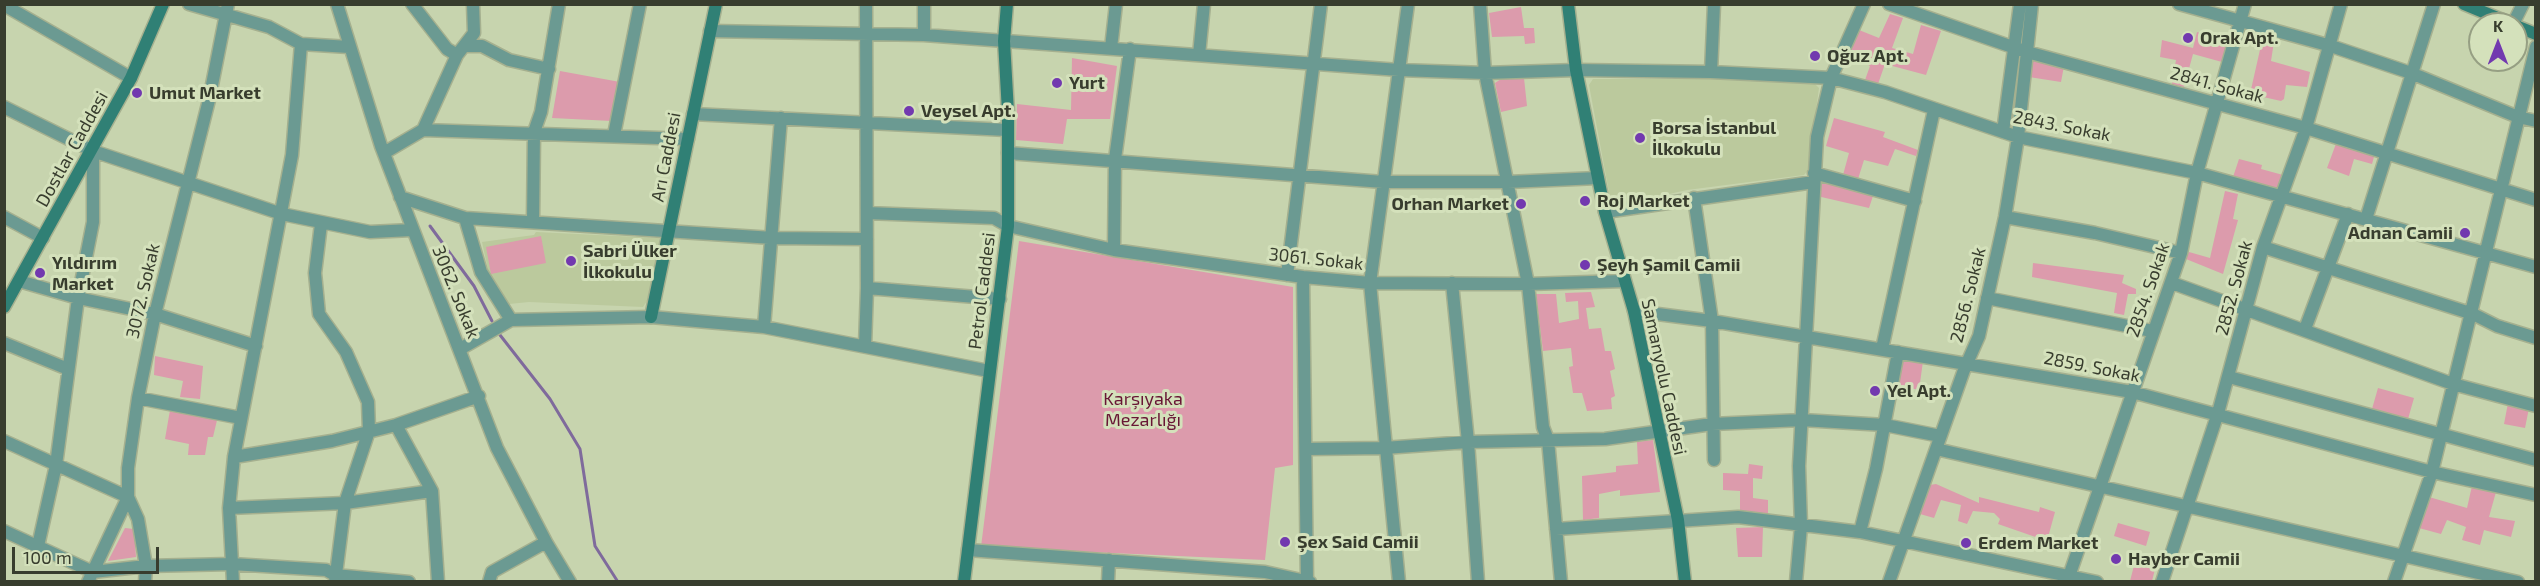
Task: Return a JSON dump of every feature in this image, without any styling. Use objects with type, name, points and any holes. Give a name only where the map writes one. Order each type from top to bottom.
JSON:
[{"type":"street","name":"Dostlar Caddesi","points":[[6,299],[19,281],[93,151],[131,78],[163,4]]},
{"type":"street","points":[[189,4],[227,10],[269,27],[301,44],[349,47]]},
{"type":"street","name":"3062. Sokak","points":[[337,4],[384,153],[497,448],[546,542],[570,582]]},
{"type":"street","points":[[412,4],[447,49],[462,51],[482,46],[508,60],[549,69]]},
{"type":"street","points":[[423,130],[462,51],[474,33],[473,4]]},
{"type":"street","points":[[533,221],[534,132],[541,112],[559,4]]},
{"type":"street","points":[[614,135],[640,4]]},
{"type":"street","name":"Arı Caddesi","points":[[651,317],[716,4]]},
{"type":"street","points":[[865,346],[867,288],[866,4]]},
{"type":"street","points":[[924,4],[924,35]]},
{"type":"street","name":"Petrol Caddesi","points":[[964,582],[1008,226],[1004,41],[1007,4]]},
{"type":"street","points":[[1111,48],[1116,4]]},
{"type":"street","points":[[1199,55],[1204,4]]},
{"type":"street","points":[[1287,275],[1321,4]]},
{"type":"street","points":[[1399,582],[1384,448],[1370,283],[1408,4]]},
{"type":"street","points":[[1480,4],[1485,73],[1528,284],[1543,427],[1548,440],[1562,582]]},
{"type":"street","name":"Samanyolu Caddesi","points":[[1568,4],[1576,70],[1605,212],[1634,311],[1657,432],[1678,520],[1685,582]]},
{"type":"street","points":[[1711,72],[1714,4]]},
{"type":"street","points":[[1796,582],[1801,526],[1799,466],[1805,337],[1817,137],[1831,78],[1864,4]]},
{"type":"street","name":"2841. Sokak","points":[[1889,4],[2013,48],[2306,128],[2535,200]]},
{"type":"street","points":[[2003,132],[2020,4]]},
{"type":"street","name":"2856. Sokak","points":[[1889,582],[1940,436],[1979,336],[2005,217],[2018,137],[2032,4]]},
{"type":"street","points":[[2179,4],[2331,46],[2411,73],[2535,122]]},
{"type":"street","name":"2854. Sokak","points":[[2068,578],[2152,332],[2172,283],[2181,253],[2197,173],[2245,4]]},
{"type":"street","name":"2852. Sokak","points":[[2162,582],[2218,413],[2263,248],[2306,128],[2341,4]]},
{"type":"street","points":[[2366,219],[2434,4]]},
{"type":"street","points":[[2464,4],[2483,12]]},
{"type":"street","points":[[4,5],[131,78]]},
{"type":"street","name":"3072. Sokak","points":[[91,577],[128,497],[128,468],[154,314],[209,100],[227,10]]},
{"type":"street","name":"2843. Sokak","points":[[710,31],[924,35],[1399,70],[1485,73],[1576,70],[1711,72],[1831,78],[1885,92],[2018,137],[2197,173],[2535,267]]},
{"type":"street","points":[[233,582],[229,508],[234,457],[292,155],[301,44]]},
{"type":"street","points":[[2394,582],[2432,472],[2535,47]]},
{"type":"street","points":[[1114,250],[1115,159],[1130,49]]},
{"type":"street","points":[[4,107],[93,151],[282,214],[321,224],[370,232],[412,230]]},
{"type":"street","points":[[1881,349],[1916,201],[1934,110]]},
{"type":"street","points":[[693,114],[1007,130]]},
{"type":"street","points":[[764,327],[781,118]]},
{"type":"street","points":[[384,153],[423,130],[688,139]]},
{"type":"street","points":[[38,546],[56,465],[78,298],[93,222],[93,151]]},
{"type":"street","points":[[1008,153],[1115,159],[1383,182],[1508,182],[1598,178]]},
{"type":"street","points":[[1605,212],[1814,178],[1916,201]]},
{"type":"street","points":[[400,197],[465,218],[773,237],[867,239]]},
{"type":"street","points":[[1694,198],[1712,321],[1714,460]]},
{"type":"street","name":"3061. Sokak","points":[[867,213],[993,218],[1008,226],[1114,250],[1303,277],[1370,283],[1528,284],[1624,281]]},
{"type":"street","points":[[2305,329],[2348,214]]},
{"type":"street","points":[[4,217],[43,238]]},
{"type":"street","points":[[2005,217],[2096,233],[2181,253]]},
{"type":"street","points":[[465,218],[481,272],[511,320]]},
{"type":"street","points":[[321,224],[315,273],[319,314],[346,352],[368,402],[369,431],[345,503],[335,578]]},
{"type":"street","points":[[2263,248],[2472,314],[2497,326],[2535,338]]},
{"type":"street","points":[[968,550],[1109,561],[1309,581],[1303,277]]},
{"type":"street","points":[[19,281],[78,298],[154,314],[256,346]]},
{"type":"street","points":[[1452,283],[1468,442],[1478,582]]},
{"type":"street","points":[[2172,283],[2453,384],[2535,406]]},
{"type":"street","points":[[867,288],[1000,299]]},
{"type":"street","points":[[1987,298],[2152,332]]},
{"type":"street","name":"2859. Sokak","points":[[1634,311],[1712,321],[1968,362],[2132,392],[2218,413],[2432,472],[2535,495]]},
{"type":"street","points":[[460,349],[511,320],[651,317],[764,327],[989,371]]},
{"type":"street","points":[[4,343],[68,369]]},
{"type":"street","points":[[1860,531],[1885,425],[1898,351]]},
{"type":"street","points":[[2229,377],[2535,460]]},
{"type":"street","points":[[234,457],[332,441],[396,425],[479,396]]},
{"type":"street","points":[[138,398],[241,418]]},
{"type":"street","points":[[1306,449],[1605,439],[1712,423],[1802,420],[1885,425],[1940,436]]},
{"type":"street","points":[[396,425],[432,491],[438,582]]},
{"type":"street","points":[[4,441],[128,497],[138,519],[146,566],[145,582]]},
{"type":"street","points":[[1936,449],[2518,582]]},
{"type":"street","points":[[229,508],[345,503],[432,491]]},
{"type":"street","points":[[1556,529],[1738,517],[1860,531],[2068,578],[2097,582]]},
{"type":"street","points":[[4,531],[38,546],[91,577],[146,566],[232,564],[326,570],[335,578],[409,582]]},
{"type":"street","points":[[489,582],[492,572],[546,542]]},
{"type":"street","points":[[1108,582],[1109,561]]},
{"type":"shaded area","points":[[1593,79],[1756,79],[1813,82],[1819,88],[1808,170],[1804,175],[1687,190],[1620,205],[1611,203],[1589,85]]},
{"type":"shaded area","name":"Sabri Ülker İlkokulu","points":[[536,232],[659,238],[660,244],[647,301],[643,307],[529,302],[509,304],[490,279],[482,242],[534,235]]},
{"type":"green space","points":[[1521,7],[1524,28],[1534,28],[1535,43],[1525,44],[1524,36],[1492,37],[1489,13]]},
{"type":"green space","points":[[1890,14],[1903,18],[1892,48],[1913,54],[1921,25],[1941,31],[1926,75],[1885,64],[1878,84],[1865,80],[1870,66],[1850,54],[1859,30],[1879,38]]},
{"type":"green space","points":[[2197,32],[2227,42],[2222,62],[2193,54],[2184,87],[2172,84],[2176,60],[2160,57],[2162,40],[2193,48]]},
{"type":"green space","points":[[2264,32],[2275,35],[2271,61],[2310,72],[2307,87],[2286,85],[2284,99],[2281,101],[2250,94]]},
{"type":"green space","points":[[1072,58],[1117,66],[1110,119],[1067,119],[1063,144],[1016,140],[1017,104],[1071,110]]},
{"type":"green space","points":[[2031,60],[2064,66],[2061,82],[2029,77]]},
{"type":"green space","points":[[560,71],[620,82],[612,121],[552,118]]},
{"type":"green space","points":[[1524,78],[1527,106],[1501,112],[1495,83],[1501,79]]},
{"type":"green space","points":[[1834,118],[1885,132],[1883,137],[1918,150],[1916,156],[1895,149],[1888,166],[1864,160],[1858,179],[1843,175],[1849,153],[1826,146]]},
{"type":"green space","points":[[2337,141],[2375,153],[2372,164],[2354,159],[2349,176],[2327,168]]},
{"type":"green space","points":[[2239,159],[2262,165],[2261,169],[2283,175],[2279,191],[2233,177]]},
{"type":"green space","points":[[1820,179],[1874,193],[1869,208],[1817,196]]},
{"type":"green space","points":[[2225,191],[2238,194],[2233,219],[2238,220],[2223,274],[2186,259],[2189,252],[2210,258]]},
{"type":"green space","points":[[541,236],[546,263],[491,274],[486,247]]},
{"type":"green space","name":"Karşıyaka Mezarlığı","points":[[1019,241],[1293,287],[1293,465],[1275,468],[1265,560],[981,547]]},
{"type":"green space","points":[[2033,263],[2124,275],[2122,283],[2136,289],[2136,294],[2128,294],[2124,315],[2114,313],[2117,293],[2032,277]]},
{"type":"green space","points":[[1591,292],[1595,307],[1586,308],[1589,329],[1601,328],[1605,351],[1611,351],[1615,369],[1610,371],[1615,396],[1611,398],[1612,409],[1587,411],[1582,393],[1573,393],[1569,367],[1573,366],[1571,348],[1543,351],[1536,294],[1556,294],[1559,323],[1579,319],[1578,301],[1566,302],[1565,293]]},
{"type":"green space","points":[[155,356],[203,366],[200,399],[180,397],[183,381],[154,375]]},
{"type":"green space","points":[[1901,357],[1923,361],[1920,383],[1928,385],[1926,391],[1909,388],[1907,397],[1896,394]]},
{"type":"green space","points":[[2378,388],[2414,398],[2408,419],[2372,409]]},
{"type":"green space","points":[[2508,403],[2529,408],[2525,428],[2504,424]]},
{"type":"green space","points":[[170,410],[218,416],[213,437],[208,437],[205,455],[188,455],[189,444],[165,439]]},
{"type":"green space","points":[[1653,440],[1660,492],[1620,496],[1620,490],[1599,494],[1599,518],[1583,520],[1582,476],[1616,472],[1616,466],[1638,464],[1637,442]]},
{"type":"green space","points":[[1749,464],[1763,466],[1762,479],[1753,478],[1753,498],[1768,500],[1768,514],[1740,512],[1740,491],[1723,490],[1723,473],[1748,474]]},
{"type":"green space","points":[[1936,484],[1979,503],[1979,497],[2039,512],[2040,507],[2055,512],[2047,541],[1998,524],[2000,519],[1994,513],[1973,511],[1967,524],[1958,521],[1961,505],[1941,500],[1934,518],[1920,514],[1930,485]]},
{"type":"green space","points":[[2472,486],[2496,492],[2489,517],[2515,521],[2511,537],[2484,530],[2480,545],[2462,540],[2466,527],[2447,520],[2441,534],[2419,528],[2429,497],[2467,508]]},
{"type":"green space","points":[[2118,523],[2150,532],[2146,546],[2114,536]]},
{"type":"green space","points":[[1763,527],[1762,557],[1738,557],[1736,528]]},
{"type":"green space","points":[[125,528],[134,529],[136,557],[108,561]]},
{"type":"green space","points":[[2136,558],[2143,559],[2143,564],[2155,569],[2152,581],[2130,581]]},
{"type":"waterway","points":[[430,226],[474,286],[492,321]]},
{"type":"waterway","points":[[500,335],[550,399],[580,449],[595,546],[618,582]]},
{"type":"place","name":"Orak Apt.","points":[[2188,38]]},
{"type":"place","name":"Oğuz Apt.","points":[[1815,56]]},
{"type":"place","name":"Yurt","points":[[1057,83]]},
{"type":"place","name":"Umut Market","points":[[137,93]]},
{"type":"place","name":"Veysel Apt.","points":[[909,111]]},
{"type":"place","name":"Borsa İstanbul İlkokulu","points":[[1640,138]]},
{"type":"place","name":"Roj Market","points":[[1585,201]]},
{"type":"place","name":"Orhan Market","points":[[1521,204]]},
{"type":"place","name":"Adnan Camii","points":[[2465,233]]},
{"type":"place","name":"Sabri Ülker İlkokulu","points":[[571,261]]},
{"type":"place","name":"Şeyh Şamil Camii","points":[[1585,265]]},
{"type":"place","name":"Yıldırım Market","points":[[40,273]]},
{"type":"place","name":"Yel Apt.","points":[[1875,391]]},
{"type":"place","name":"Şex Said Camii","points":[[1285,542]]},
{"type":"place","name":"Erdem Market","points":[[1966,543]]},
{"type":"place","name":"Hayber Camii","points":[[2116,559]]}]
